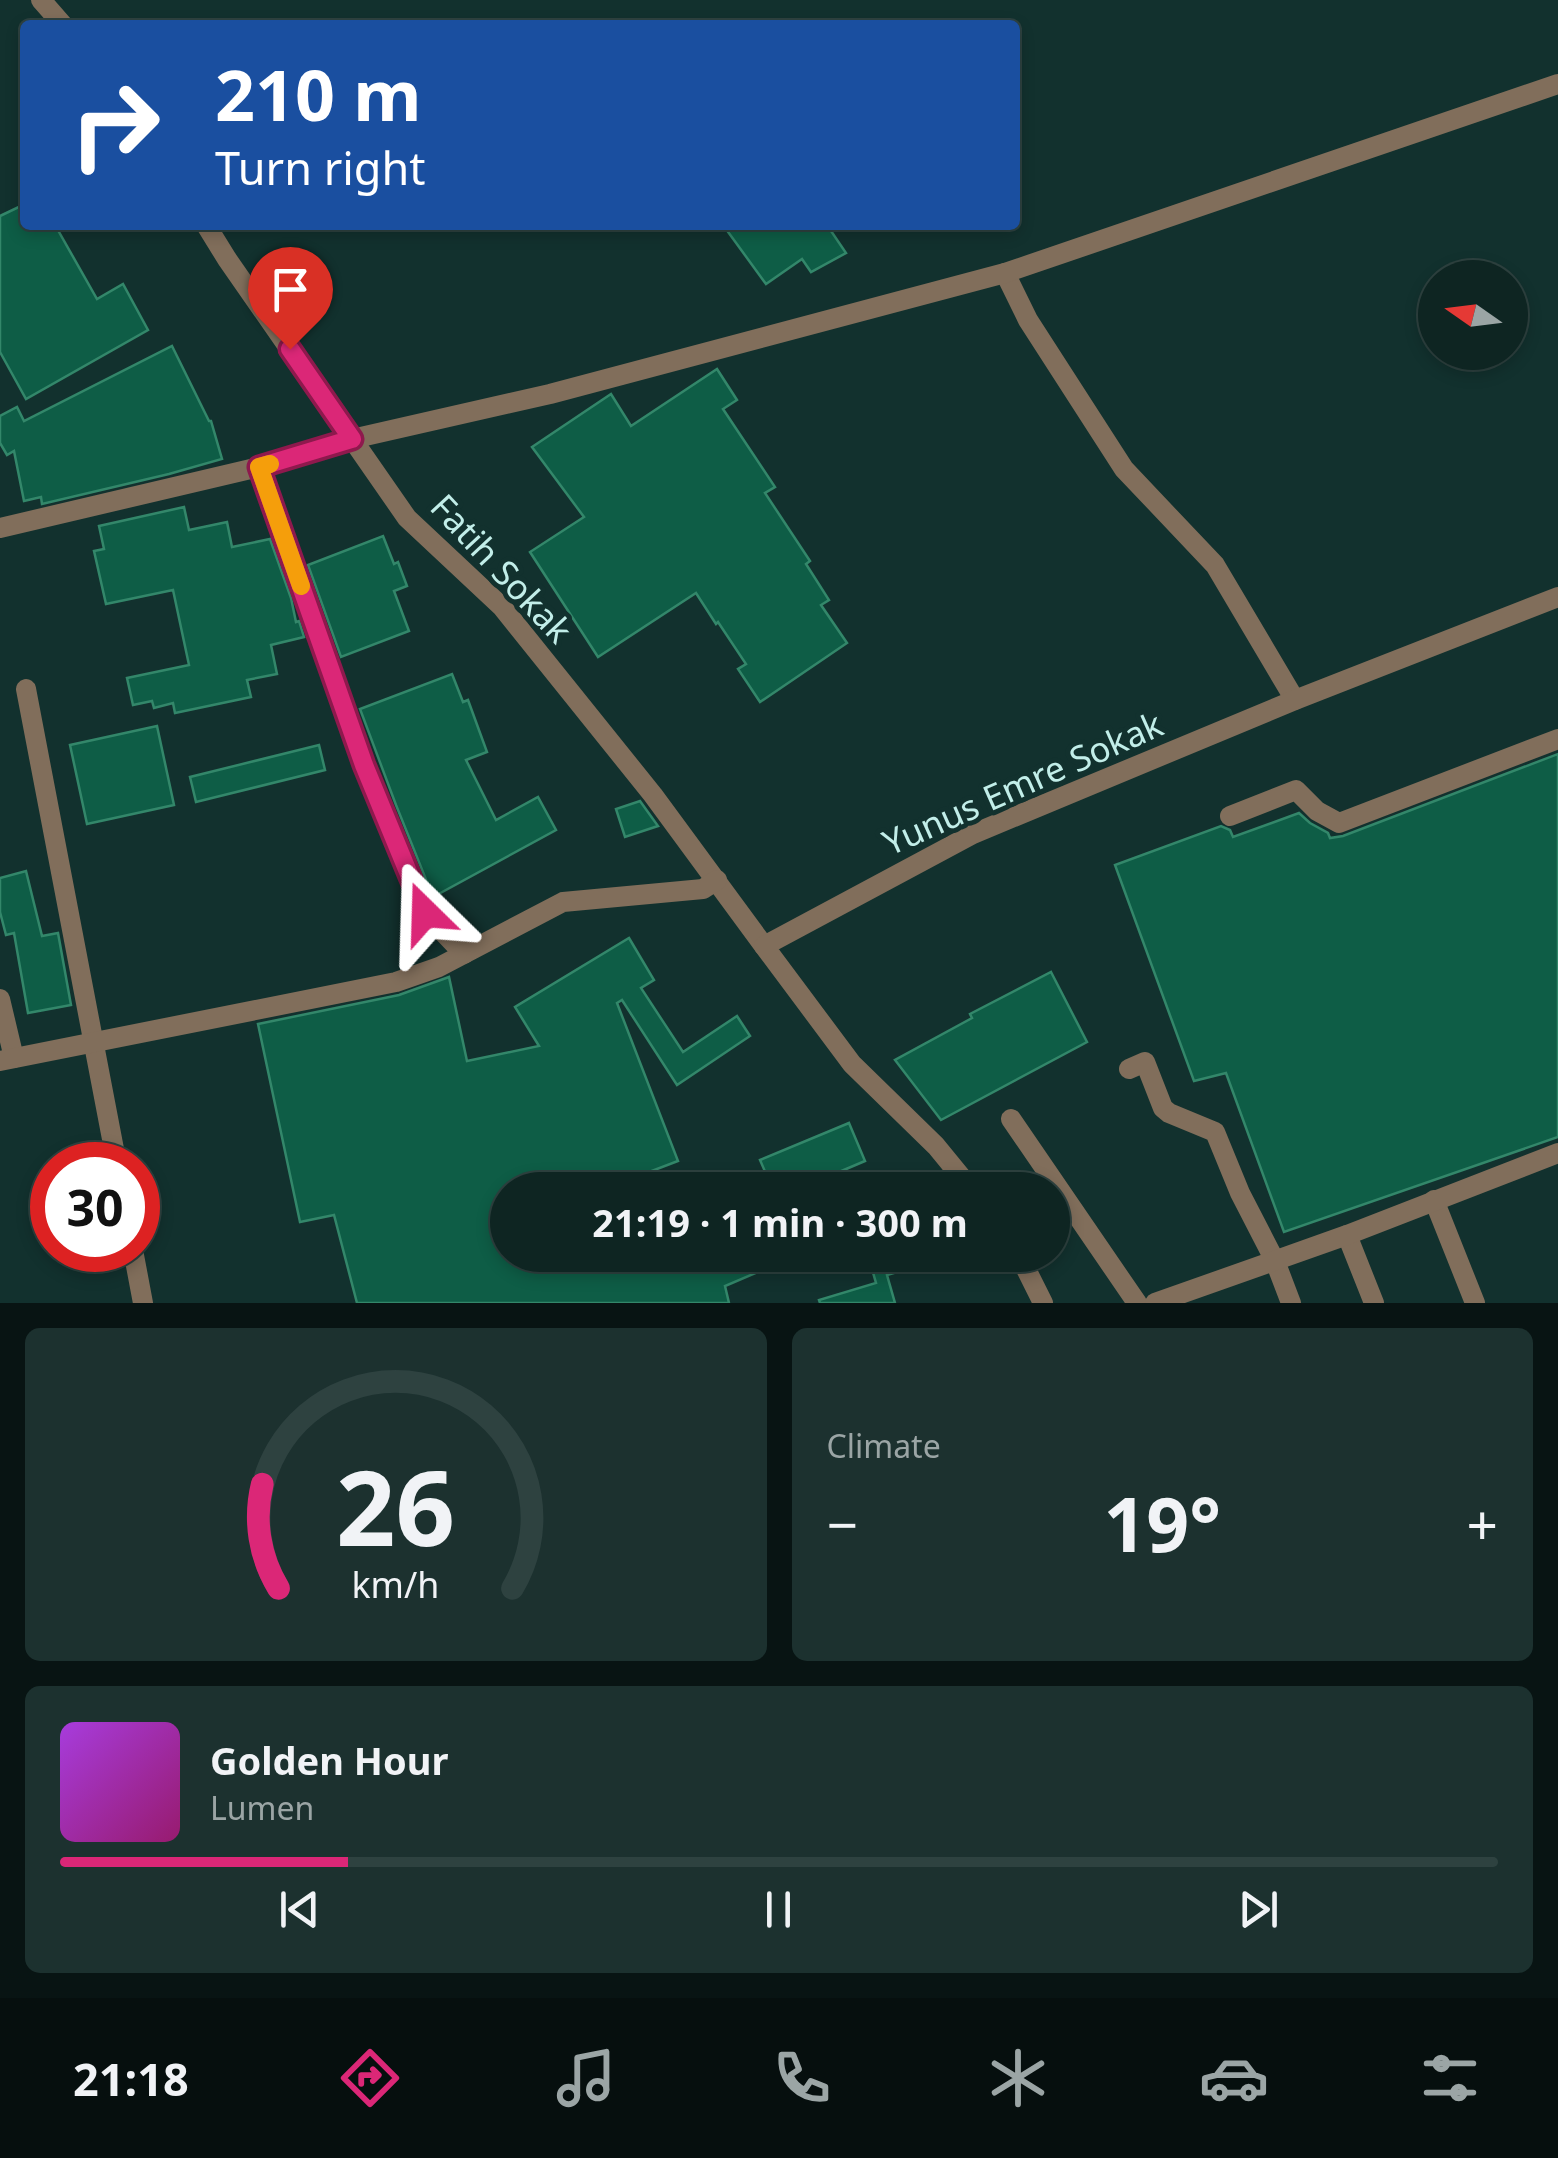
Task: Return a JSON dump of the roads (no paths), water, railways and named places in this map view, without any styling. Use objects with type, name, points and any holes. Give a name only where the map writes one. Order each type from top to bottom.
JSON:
[{"type":"street","points":[[41,0],[59,20]]},
{"type":"street","points":[[0,528],[259,467],[352,439],[550,394],[1004,273],[1558,84]]},
{"type":"street","name":"Fatih Sokak","points":[[209,230],[407,518],[502,608],[652,795],[764,946]]},
{"type":"street","points":[[1004,273],[1028,320],[1124,470],[1215,565],[1295,700]]},
{"type":"street","points":[[259,467],[364,765],[425,913],[464,954]]},
{"type":"street","name":"Yunus Emre Sokak","points":[[764,946],[973,834],[1295,700],[1558,597]]},
{"type":"street","points":[[26,690],[114,1142]]},
{"type":"street","points":[[1230,816],[1296,790],[1316,810],[1338,823],[1558,740]]},
{"type":"street","points":[[0,999],[7,1059],[396,982],[439,967],[563,902],[703,889],[717,880]]},
{"type":"street","points":[[764,946],[852,1064],[957,1172]]},
{"type":"street","points":[[1129,1069],[1145,1062],[1163,1108],[1215,1132],[1291,1303]]},
{"type":"street","points":[[1010,1119],[1137,1303]]},
{"type":"street","points":[[1155,1303],[1347,1235],[1558,1153]]},
{"type":"street","points":[[1434,1200],[1474,1303]]},
{"type":"street","points":[[1347,1235],[1374,1303]]},
{"type":"street","points":[[137,1272],[143,1303]]},
{"type":"street","points":[[1028,1272],[1043,1303]]}]
